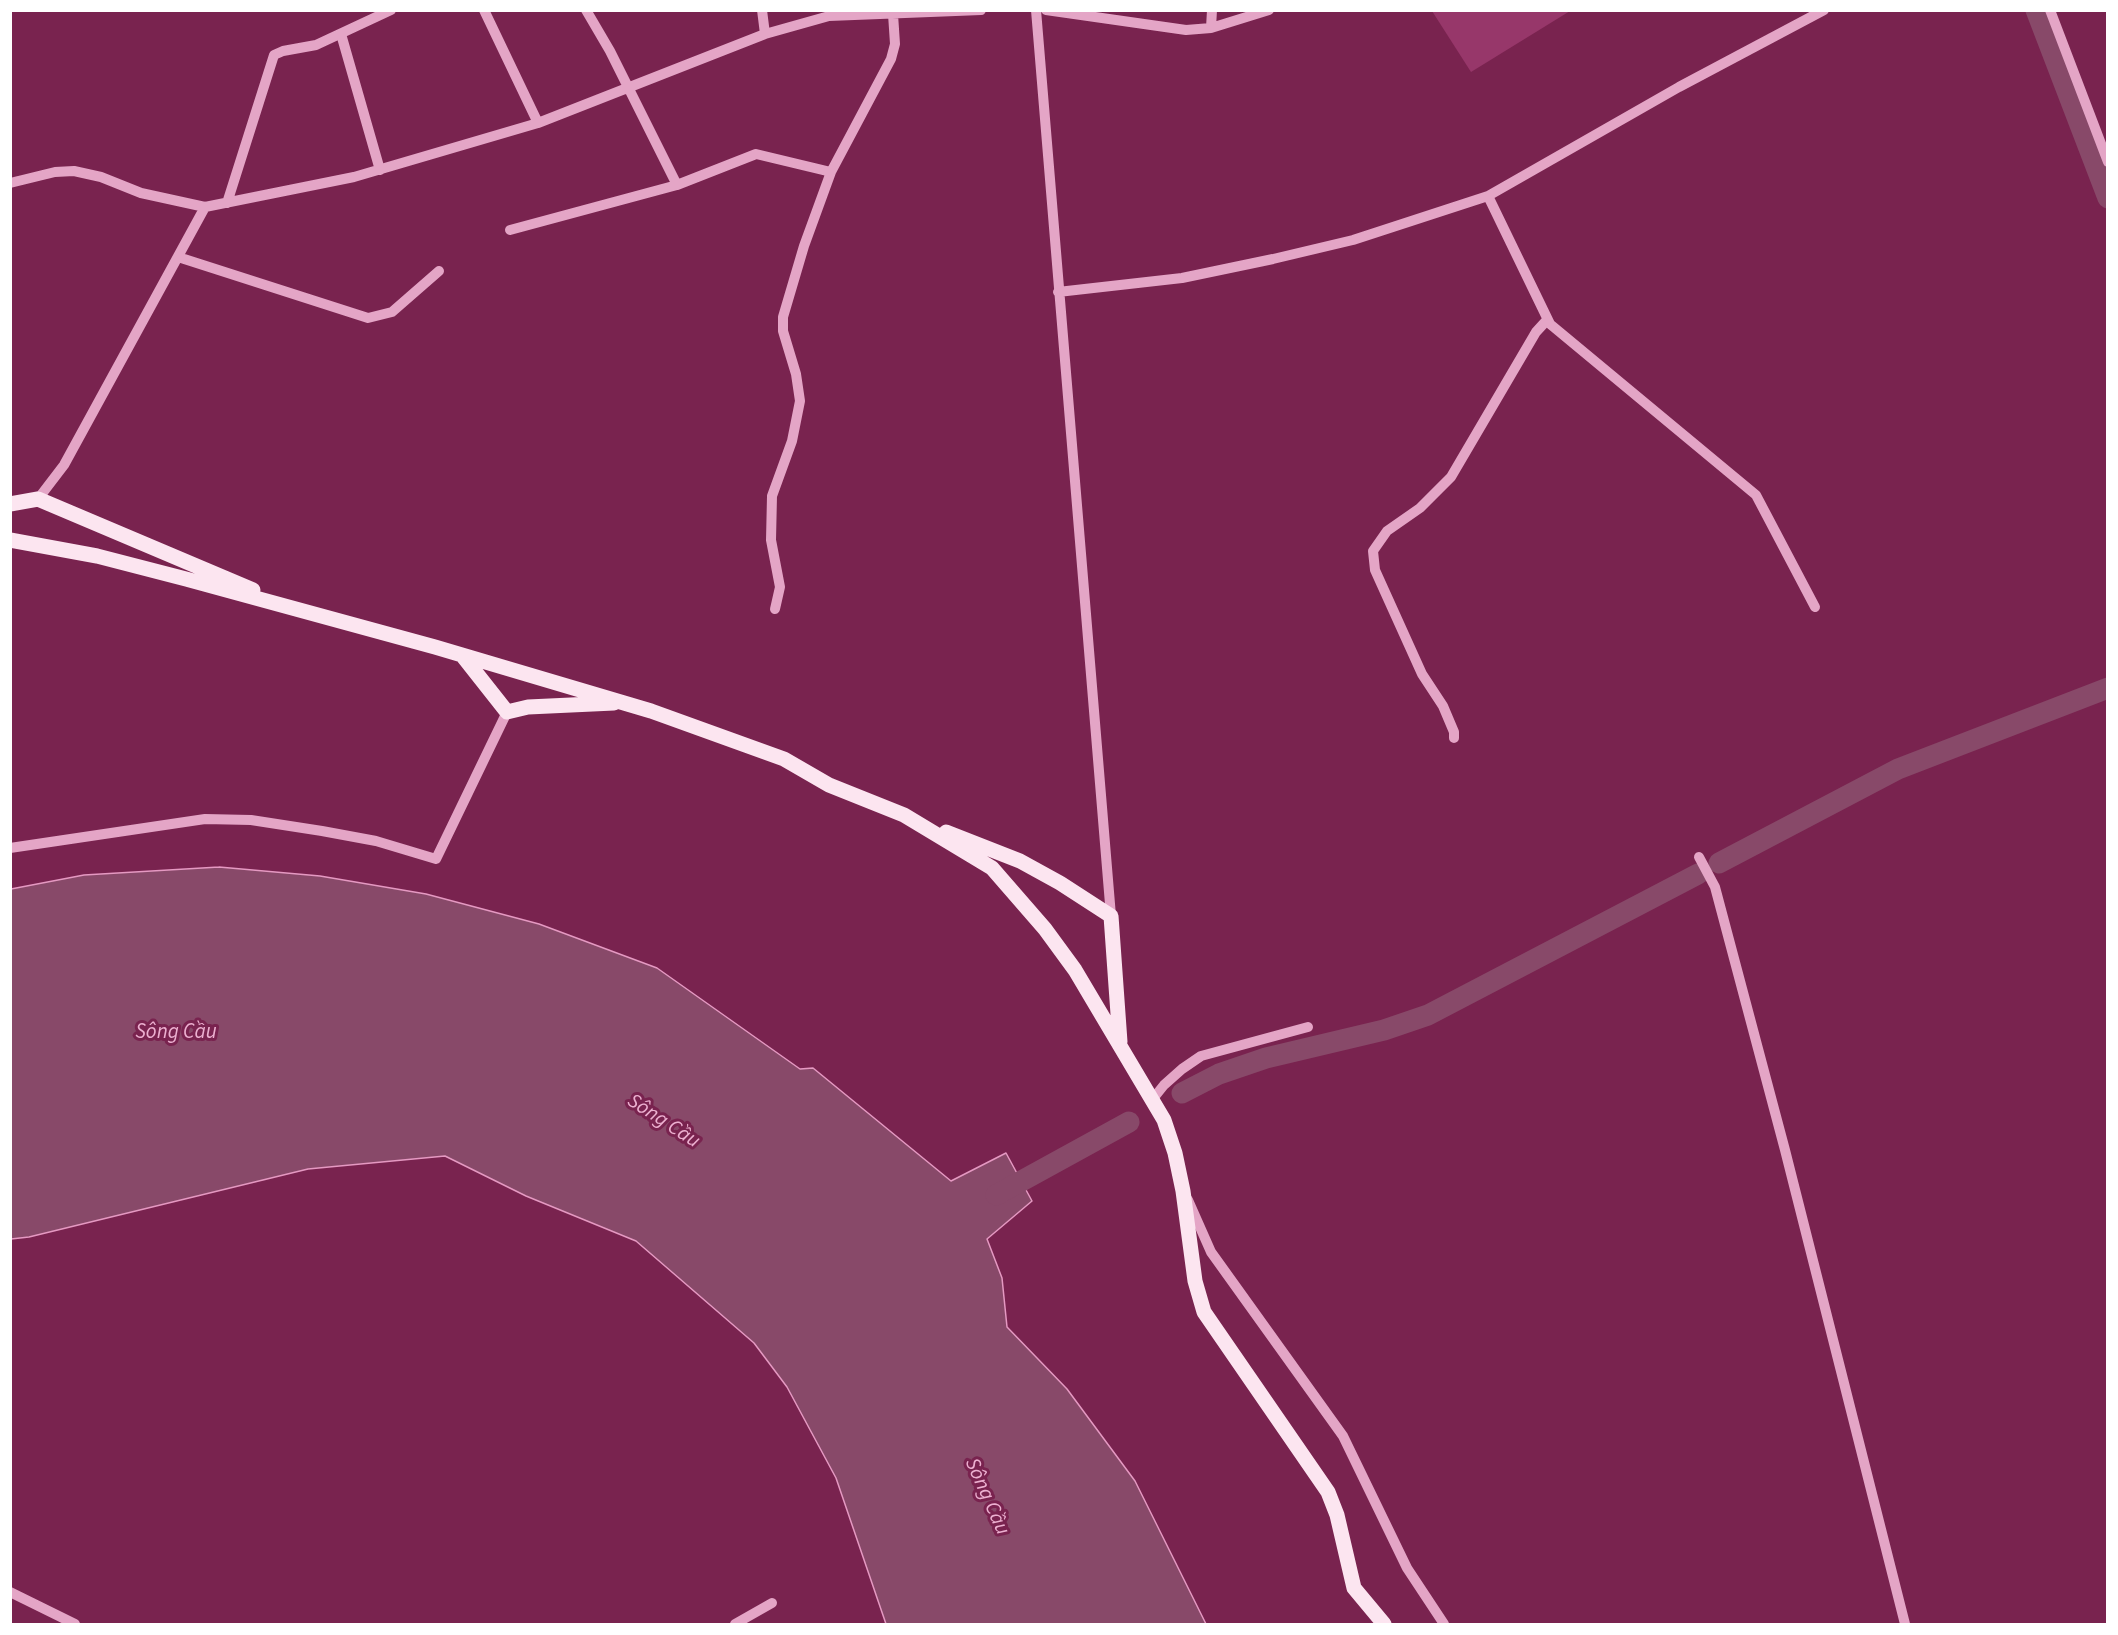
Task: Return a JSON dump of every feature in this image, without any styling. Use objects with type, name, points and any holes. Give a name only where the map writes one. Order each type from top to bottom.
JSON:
[{"type":"main road","points":[[10,504],[38,499],[155,550],[211,571],[286,606]]},
{"type":"main road","points":[[10,540],[97,556],[286,606],[620,702],[784,759],[829,785],[1020,861],[1060,883],[1111,916],[1120,1044]]},
{"type":"main road","points":[[462,655],[507,712],[528,707],[584,706],[620,702]]},
{"type":"main road","points":[[904,815],[992,868],[1045,929],[1120,1044],[1164,1120],[1175,1153],[1183,1191],[1195,1281],[1204,1312],[1329,1492],[1354,1588],[1384,1624]]},
{"type":"street","points":[[227,203],[274,55],[283,51],[307,48],[391,10]]},
{"type":"street","points":[[484,10],[538,123]]},
{"type":"street","points":[[586,10],[610,51],[677,185]]},
{"type":"street","points":[[762,10],[765,34]]},
{"type":"street","points":[[10,183],[55,172],[74,171],[101,177],[141,193],[205,207],[380,170],[538,123],[628,90],[765,34],[829,16],[981,10]]},
{"type":"street","points":[[1036,10],[1111,916]]},
{"type":"street","points":[[1046,10],[1172,30],[1211,28],[1269,10]]},
{"type":"street","points":[[1211,28],[1212,10]]},
{"type":"street","points":[[1058,292],[1170,280],[1273,259],[1353,240],[1488,196],[1680,87],[1824,10]]},
{"type":"street","points":[[2050,10],[2108,162]]},
{"type":"street","points":[[775,609],[780,586],[771,540],[772,496],[792,441],[800,401],[796,374],[783,332],[783,317],[804,246],[831,172],[891,59],[895,44],[893,14]]},
{"type":"street","points":[[341,34],[380,170]]},
{"type":"street","points":[[510,230],[677,185],[756,154],[831,172]]},
{"type":"street","points":[[1488,196],[1547,320],[1558,333],[1756,495],[1815,607]]},
{"type":"street","points":[[38,499],[64,465],[205,207]]},
{"type":"street","points":[[178,257],[368,318],[392,312],[439,271]]},
{"type":"street","points":[[1454,738],[1454,732],[1443,706],[1422,674],[1375,570],[1372,550],[1387,531],[1420,508],[1451,477],[1536,332],[1547,320]]},
{"type":"street","points":[[10,848],[205,819],[251,820],[376,841],[436,859],[507,712]]},
{"type":"street","points":[[1699,857],[1718,898],[1788,1162],[1905,1624]]},
{"type":"street","points":[[1152,1100],[1182,1069],[1201,1056],[1308,1028]]},
{"type":"street","points":[[1183,1191],[1211,1252],[1342,1436],[1407,1568],[1444,1624]]},
{"type":"street","points":[[10,1592],[75,1624]]},
{"type":"street","points":[[735,1624],[771,1603]]},
{"type":"shaded area","points":[[1432,11],[1570,11],[1471,72]]},
{"type":"water","name":"Sông Cầu","points":[[219,867],[320,876],[426,894],[539,924],[657,968],[800,1069],[813,1068],[951,1181],[1006,1153],[1032,1201],[987,1239],[1002,1278],[1007,1327],[1067,1389],[1135,1481],[1206,1624],[886,1624],[836,1478],[787,1387],[754,1343],[636,1241],[526,1196],[445,1156],[308,1169],[29,1237],[11,1239],[11,889],[84,875]]},
{"type":"waterway","points":[[2036,10],[2108,198]]},
{"type":"waterway","points":[[1719,863],[1898,769],[2108,688]]},
{"type":"waterway","points":[[1182,1093],[1219,1074],[1266,1058],[1384,1030],[1428,1015],[1698,874]]},
{"type":"waterway","points":[[996,1195],[1129,1122]]}]
